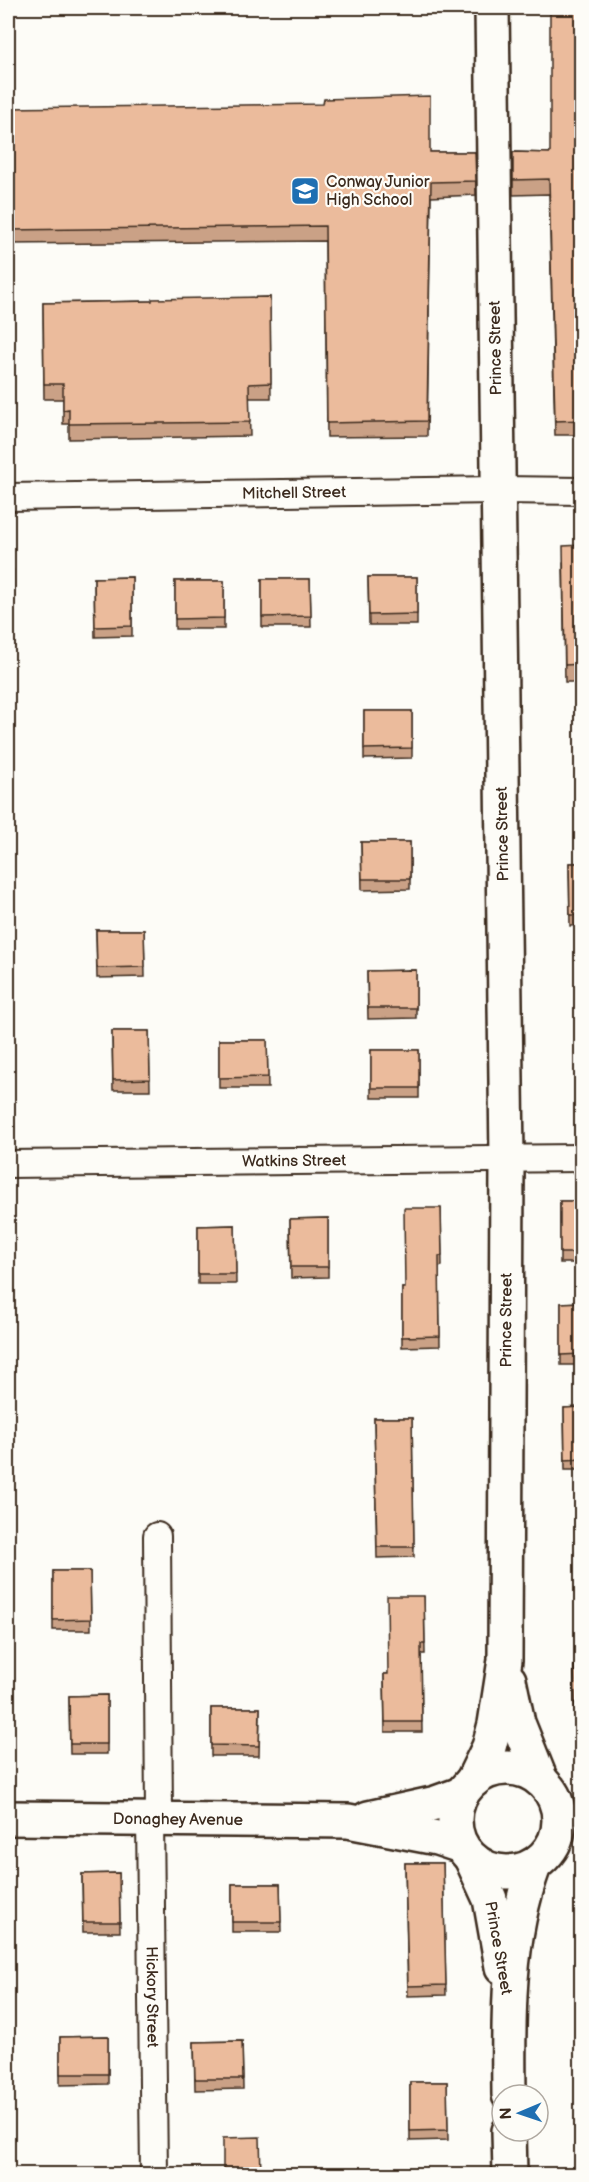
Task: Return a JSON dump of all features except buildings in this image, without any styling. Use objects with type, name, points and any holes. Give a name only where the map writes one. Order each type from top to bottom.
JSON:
[{"type":"street","name":"Prince Street","points":[[467,1787],[489,1747],[505,1660],[507,1158],[492,8]]},
{"type":"street","name":"Mitchell Street","points":[[8,497],[498,490],[582,491]]},
{"type":"street","name":"Watkins Street","points":[[8,1164],[582,1158]]},
{"type":"street","name":"Hickory Street","points":[[154,2175],[157,1536]]},
{"type":"street","name":"Prince Street","points":[[505,1660],[518,1723],[558,1791]]},
{"type":"street","points":[[540,1860],[556,1840],[560,1824],[558,1791],[524,1770],[506,1767],[488,1771],[467,1787],[455,1811],[455,1829],[466,1853],[486,1869],[502,1873],[519,1872],[582,1838]]},
{"type":"street","name":"Donaghey Avenue","points":[[348,1821],[410,1810],[467,1787]]},
{"type":"street","name":"Donaghey Avenue","points":[[8,1818],[348,1821],[420,1834],[466,1853]]},
{"type":"street","name":"Prince Street","points":[[466,1853],[490,1899],[508,2005]]},
{"type":"street","name":"Prince Street","points":[[509,2083],[508,2005],[522,1904],[540,1860]]},
{"type":"street","points":[[509,2143],[510,2175]]},
{"type":"place","name":"Conway Junior High School","points":[[305,191]]}]
